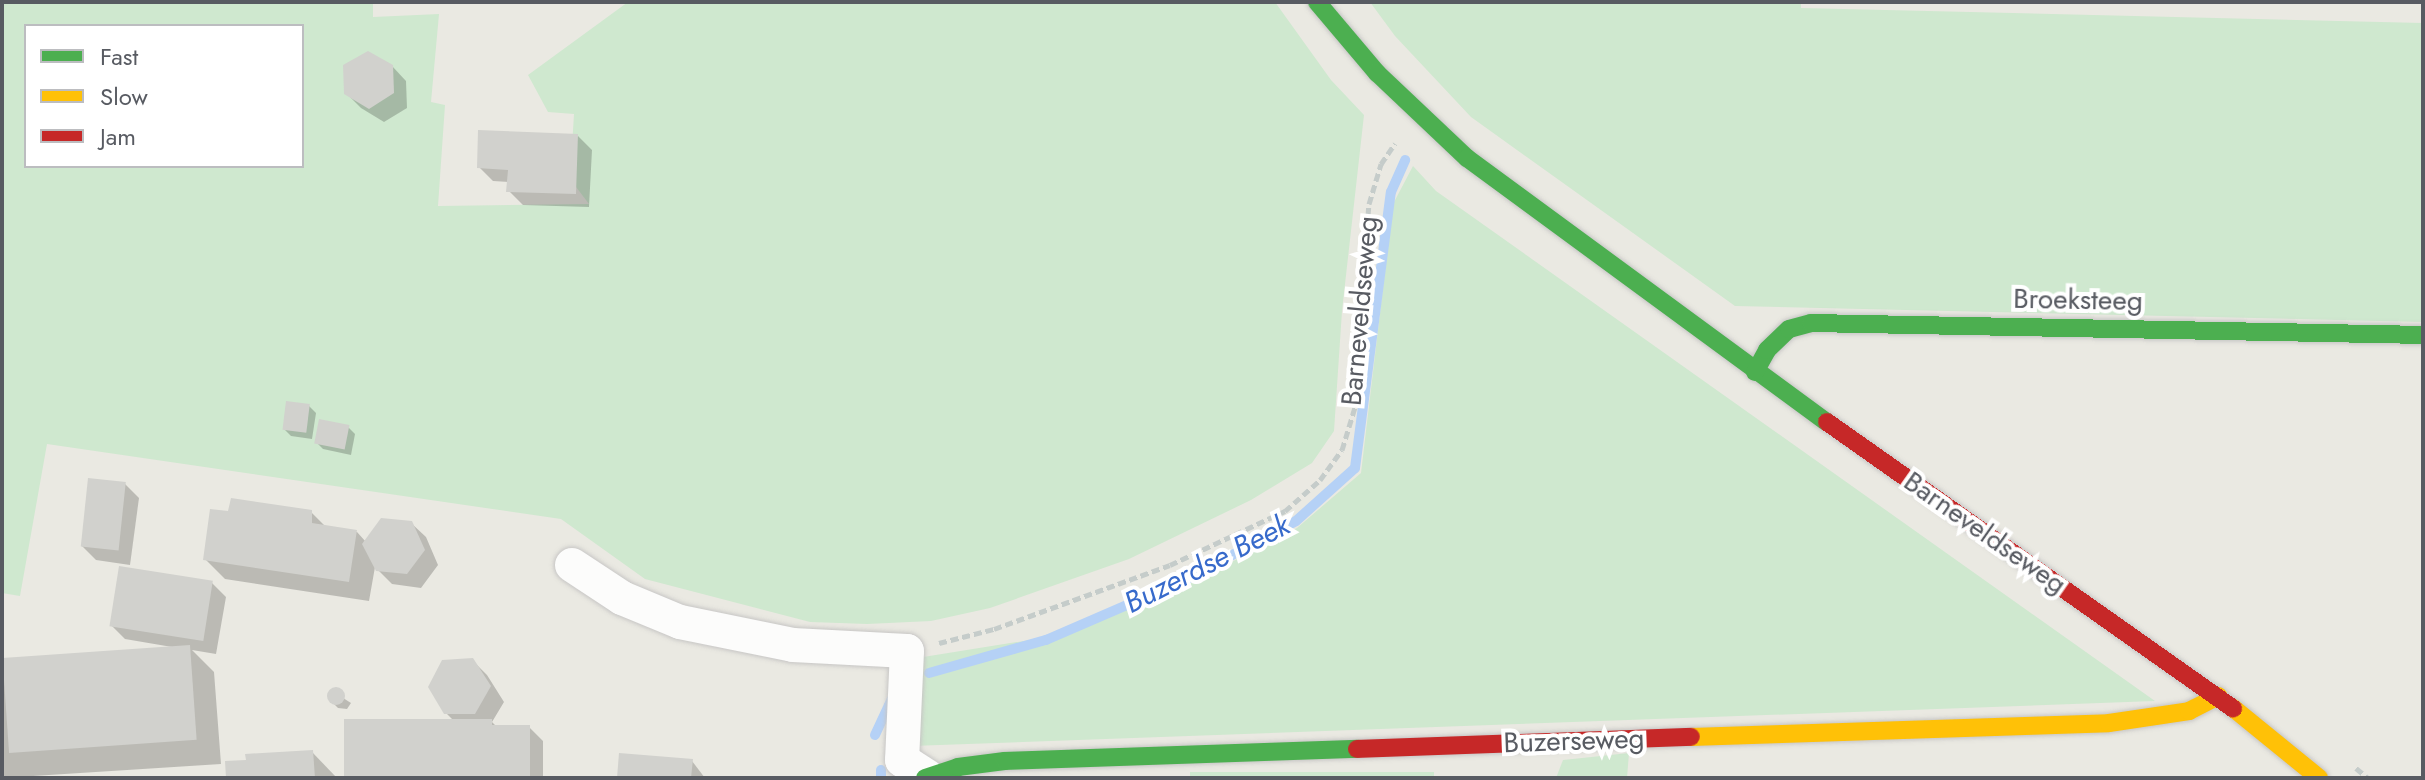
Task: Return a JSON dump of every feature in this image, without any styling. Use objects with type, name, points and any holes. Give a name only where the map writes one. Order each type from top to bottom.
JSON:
[{"type":"street","name":"Barneveldseweg","points":[[1317,2],[1377,73],[1467,158],[1755,372],[2218,696],[2319,778]]},
{"type":"street","name":"Broeksteeg","points":[[1755,372],[1767,350],[1789,329],[1811,323],[2423,335]]},
{"type":"street","points":[[572,565],[622,598],[680,622],[793,645],[907,651]]},
{"type":"street","name":"Buzerseweg","points":[[907,651],[902,760],[926,777],[958,767],[1005,761],[2109,723],[2189,711],[2218,696]]},
{"type":"path","name":"Barneveldseweg","points":[[907,651],[994,629],[1170,565],[1285,511],[1320,480],[1342,450],[1355,407],[1369,204],[1381,164],[1420,114]]},
{"type":"green space","points":[[2,2],[373,2],[373,17],[439,14],[431,102],[445,105],[438,206],[589,204],[570,179],[574,114],[548,112],[528,75],[628,2],[1275,2],[1331,80],[1364,115],[1342,311],[1334,431],[1312,463],[1251,500],[1129,559],[990,608],[931,621],[867,624],[810,622],[645,579],[561,519],[47,444],[20,596],[2,593]]},
{"type":"green space","points":[[1370,2],[1801,2],[1801,8],[2423,23],[2423,322],[1735,306],[1471,117],[1395,36]]},
{"type":"green space","points":[[1413,166],[1436,191],[2155,701],[911,746],[917,658],[1036,639],[1187,585],[1297,528],[1361,473],[1393,204]]},
{"type":"green space","points":[[1629,753],[1627,778],[1556,778],[1563,760]]},
{"type":"green space","points":[[1190,772],[1434,772],[1434,778],[1190,778]]},
{"type":"building","points":[[368,51],[393,65],[394,93],[369,109],[344,94],[343,65]]},
{"type":"building","points":[[478,130],[578,134],[576,194],[506,192],[508,170],[477,168]]},
{"type":"building","points":[[286,401],[310,404],[306,433],[282,430]]},
{"type":"building","points":[[319,419],[349,425],[345,449],[314,444]]},
{"type":"building","points":[[88,478],[126,482],[119,551],[81,547]]},
{"type":"building","points":[[231,498],[312,510],[312,523],[357,530],[349,582],[203,560],[210,509],[228,511]]},
{"type":"building","points":[[381,518],[412,521],[425,550],[407,574],[376,571],[362,544]]},
{"type":"building","points":[[119,566],[213,581],[203,641],[109,626]]},
{"type":"building","points":[[190,645],[197,740],[9,753],[2,658]]},
{"type":"building","points":[[473,658],[491,686],[475,714],[444,714],[428,687],[442,660]]},
{"type":"building","points":[[336,687],[345,696],[336,705],[327,696]]},
{"type":"building","points":[[344,719],[492,719],[492,725],[530,725],[530,777],[344,778]]},
{"type":"building","points":[[313,750],[315,778],[226,778],[225,761],[246,760],[245,754]]},
{"type":"building","points":[[619,753],[693,759],[691,778],[617,778]]},
{"type":"waterway","name":"Buzerdse Beek","points":[[929,673],[1046,640],[1187,579],[1296,521],[1355,468],[1391,192],[1405,160]]},
{"type":"waterway","name":"Buzerdse Beek","points":[[875,735],[892,699]]},
{"type":"waterway","name":"Buzerdse Beek","points":[[881,770],[881,778]]},
{"type":"traffic: fast","points":[[1317,2],[1377,73],[1467,158],[1827,422]]},
{"type":"traffic: fast","points":[[1755,372],[1767,350],[1789,329],[1811,323],[2423,335]]},
{"type":"traffic: fast","points":[[925,778],[958,767],[1005,761],[1357,749]]},
{"type":"traffic: slow","points":[[1691,737],[2109,723],[2189,711],[2218,696]]},
{"type":"traffic: slow","points":[[2233,708],[2319,778]]},
{"type":"traffic: jam","points":[[1827,422],[2233,708]]},
{"type":"traffic: jam","points":[[1357,749],[1691,737]]}]
